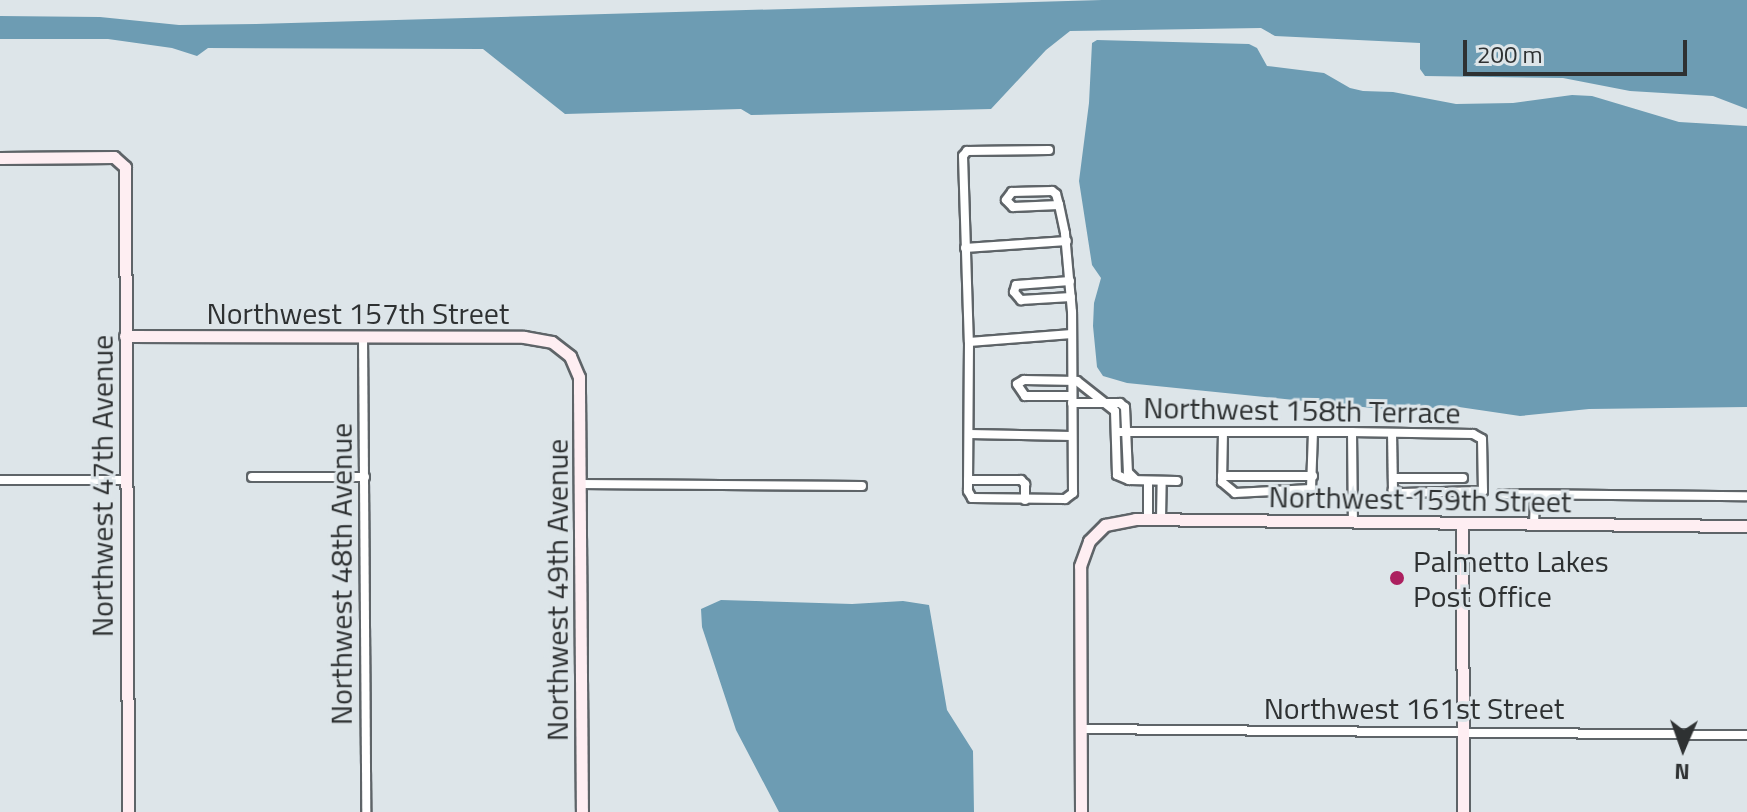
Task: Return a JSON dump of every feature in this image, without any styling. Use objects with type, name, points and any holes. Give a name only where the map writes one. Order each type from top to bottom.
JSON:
[{"type":"street","points":[[1049,150],[967,151],[963,156],[969,342],[968,480],[972,498],[1065,499],[1073,493],[1071,297],[1067,241],[1059,205],[1052,191],[1012,192],[1006,200],[1013,207],[1059,205]]},
{"type":"street","name":"Northwest 47th Avenue","points":[[0,158],[114,157],[122,160],[125,167],[128,812]]},
{"type":"street","points":[[965,248],[1067,241]]},
{"type":"street","points":[[1070,281],[1016,285],[1014,292],[1021,300],[1071,297]]},
{"type":"street","points":[[969,342],[1072,334]]},
{"type":"street","name":"Northwest 157th Street","points":[[125,336],[541,338],[562,347],[576,369]]},
{"type":"street","name":"Northwest 48th Avenue","points":[[363,336],[366,812]]},
{"type":"street","name":"Northwest 49th Avenue","points":[[576,369],[580,484],[582,812]]},
{"type":"street","points":[[1136,480],[1128,472],[1125,407],[1120,403],[1100,402],[1072,400],[1025,396],[1017,384],[1024,380],[1072,380],[1100,402],[1115,411],[1117,475],[1136,480],[1177,481]]},
{"type":"street","name":"Northwest 158th Terrace","points":[[1116,432],[1352,432],[1479,437],[1483,491],[1401,493],[1393,490],[1393,478]]},
{"type":"street","points":[[1223,432],[1222,476],[1313,476]]},
{"type":"street","name":"Northwest 159th Street","points":[[1222,476],[1224,487],[1235,493],[1309,491],[1313,476],[1313,432]]},
{"type":"street","points":[[1352,432],[1353,522]]},
{"type":"street","points":[[1392,433],[1393,478],[1463,478]]},
{"type":"street","points":[[969,434],[1072,436]]},
{"type":"street","points":[[252,477],[365,477]]},
{"type":"street","points":[[0,480],[127,480]]},
{"type":"street","points":[[968,480],[1021,480],[1025,484],[1025,500]]},
{"type":"street","points":[[1148,481],[1148,519]]},
{"type":"street","points":[[1161,520],[1162,481]]},
{"type":"street","points":[[580,484],[862,486]]},
{"type":"street","name":"Northwest 159th Street","points":[[1502,494],[1747,496]]},
{"type":"street","points":[[1534,525],[1535,495]]},
{"type":"street","name":"Northwest 159th Street","points":[[1081,729],[1080,566],[1083,553],[1096,532],[1118,521],[1747,526]]},
{"type":"street","points":[[1462,523],[1463,812]]},
{"type":"street","points":[[1081,729],[1081,812]]},
{"type":"street","name":"Northwest 161st Street","points":[[1081,729],[1747,735]]},
{"type":"water","points":[[1102,0],[1747,0],[1747,109],[1713,96],[1630,91],[1563,78],[1425,76],[1420,69],[1420,43],[1275,36],[1261,28],[1070,31],[1046,50],[991,109],[751,115],[741,109],[565,114],[483,49],[208,48],[197,56],[172,48],[108,39],[0,39],[0,16],[100,17],[179,25],[256,24]]},
{"type":"water","points":[[1097,40],[1249,44],[1257,48],[1267,66],[1324,73],[1350,88],[1363,91],[1393,92],[1456,104],[1592,96],[1679,122],[1747,126],[1747,407],[1589,409],[1520,416],[1459,407],[1392,410],[1127,383],[1103,376],[1097,367],[1093,326],[1094,303],[1101,278],[1092,265],[1079,181],[1089,103],[1092,43]]},
{"type":"water","points":[[721,600],[852,604],[903,601],[929,605],[947,710],[973,751],[974,812],[779,812],[736,730],[702,627],[701,609]]},
{"type":"place","name":"Palmetto Lakes Post Office","points":[[1397,578]]}]
